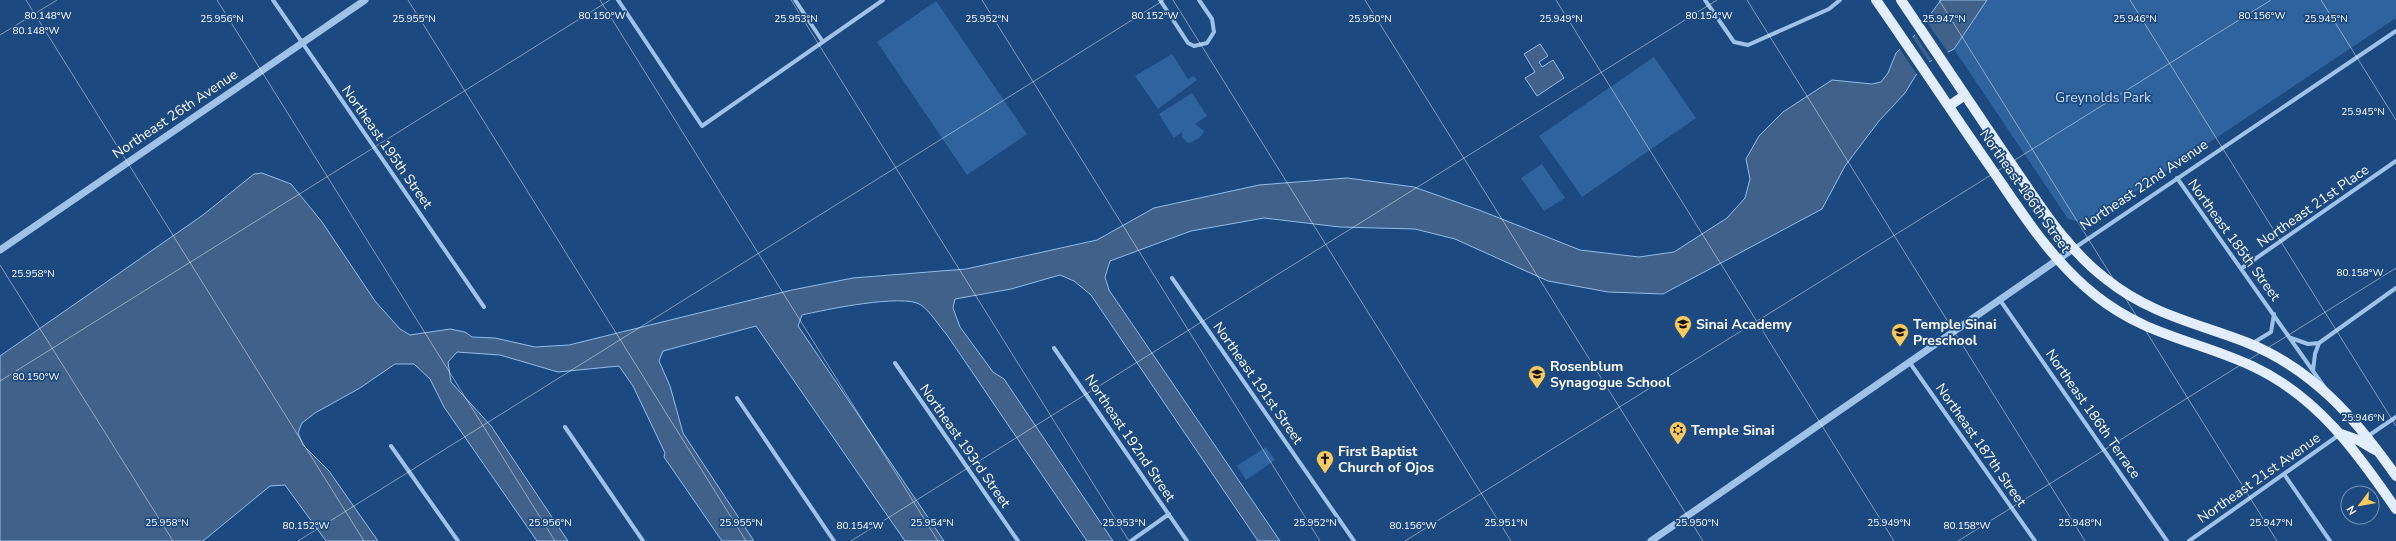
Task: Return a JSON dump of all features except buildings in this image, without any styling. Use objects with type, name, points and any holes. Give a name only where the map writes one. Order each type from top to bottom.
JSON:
[{"type":"main road","name":"Northeast 186th Street","points":[[1876,0],[2057,260],[2095,295],[2128,318],[2163,334],[2238,360],[2274,377],[2314,406],[2341,434],[2396,509]]},
{"type":"main road","name":"Northeast 186th Street","points":[[1901,0],[2052,222],[2073,249],[2099,274],[2140,301],[2171,317],[2250,344],[2303,373],[2330,394],[2368,436],[2396,476]]},
{"type":"main road","points":[[1949,106],[1965,95]]},
{"type":"main road","points":[[2341,434],[2358,440],[2382,455]]},
{"type":"street","name":"Northeast 195th Street","points":[[273,0],[484,307]]},
{"type":"street","name":"Northeast 26th Avenue","points":[[0,250],[365,0]]},
{"type":"street","points":[[618,0],[702,126],[883,0]]},
{"type":"street","points":[[795,0],[823,42]]},
{"type":"street","points":[[1160,0],[1188,43],[1194,46],[1206,43],[1214,32],[1212,19],[1199,0]]},
{"type":"street","points":[[1705,0],[1734,42],[1748,45],[1829,9],[1840,0]]},
{"type":"street","name":"Northeast 22nd Avenue","points":[[1651,541],[2176,178],[2396,31]]},
{"type":"street","name":"Northeast 21st Place","points":[[2242,268],[2396,161]]},
{"type":"street","name":"Northeast 185th Street","points":[[2176,178],[2242,268],[2330,394]]},
{"type":"street","name":"Northeast 191st Street","points":[[1172,278],[1354,541]]},
{"type":"street","points":[[2291,338],[2308,344],[2319,342],[2396,288]]},
{"type":"street","name":"Northeast 186th Terrace","points":[[2000,300],[2167,541]]},
{"type":"street","name":"Northeast 185th Street","points":[[2250,344],[2262,340],[2271,332],[2274,314]]},
{"type":"street","points":[[2314,371],[2315,354],[2319,342]]},
{"type":"street","name":"Northeast 192nd Street","points":[[1054,348],[1187,541]]},
{"type":"street","name":"Northeast 187th Street","points":[[1910,362],[2035,541]]},
{"type":"street","name":"Northeast 193rd Street","points":[[895,363],[1018,541]]},
{"type":"street","points":[[737,398],[834,541]]},
{"type":"street","points":[[2368,436],[2396,417]]},
{"type":"street","points":[[565,427],[643,541]]},
{"type":"street","name":"Northeast 21st Avenue","points":[[2189,541],[2341,434]]},
{"type":"street","points":[[391,446],[458,541]]},
{"type":"street","points":[[2284,474],[2330,541]]},
{"type":"street","points":[[1131,541],[1168,514]]},
{"type":"green space","name":"Greynolds Park","points":[[1987,0],[2396,0],[2396,18],[2087,224],[2068,219],[1954,49]]},
{"type":"green space","points":[[936,1],[1027,134],[967,175],[877,42]]},
{"type":"green space","points":[[1172,54],[1188,79],[1194,76],[1197,80],[1158,109],[1135,76]]},
{"type":"green space","points":[[1654,57],[1696,118],[1582,197],[1539,136]]},
{"type":"green space","points":[[1192,93],[1207,116],[1195,124],[1204,131],[1202,135],[1193,142],[1188,143],[1182,137],[1182,132],[1174,138],[1159,114]]},
{"type":"green space","points":[[1542,164],[1565,198],[1544,211],[1521,178]]},
{"type":"green space","points":[[1266,447],[1275,460],[1246,480],[1237,466]]},
{"type":"shaded area","points":[[1941,0],[1987,0],[1954,49],[1929,62],[1916,75],[1905,93],[1879,121],[1845,166],[1822,209],[1663,294],[1608,292],[1548,281],[1455,239],[1415,229],[1340,227],[1264,218],[1191,231],[1110,261],[1105,277],[1109,290],[1280,541],[1258,541],[1091,295],[1074,281],[1060,275],[1011,289],[955,299],[953,308],[960,327],[993,372],[1004,379],[1113,541],[1087,541],[947,335],[928,311],[921,305],[912,302],[898,301],[863,304],[802,315],[798,326],[944,541],[905,541],[756,326],[663,351],[659,361],[670,386],[683,433],[754,541],[722,541],[664,457],[665,453],[633,386],[619,366],[558,372],[500,355],[457,352],[448,362],[451,382],[491,426],[568,541],[537,541],[444,407],[430,379],[414,364],[395,364],[360,388],[315,413],[302,423],[298,433],[303,445],[329,471],[378,541],[326,541],[285,485],[270,486],[203,541],[0,541],[0,356],[203,215],[254,174],[262,173],[291,184],[322,222],[375,301],[400,329],[410,335],[450,329],[465,332],[472,337],[495,338],[535,347],[569,345],[792,290],[853,278],[966,269],[1097,240],[1154,208],[1259,185],[1347,178],[1414,187],[1479,210],[1580,250],[1639,257],[1674,252],[1727,218],[1745,198],[1750,179],[1746,159],[1759,136],[1783,112],[1832,80],[1872,84],[1881,82],[1888,73],[1896,53],[1914,36]]},
{"type":"shaded area","points":[[1540,44],[1548,56],[1539,62],[1542,67],[1553,60],[1564,78],[1537,96],[1525,78],[1535,72],[1524,54]]},
{"type":"pier","points":[[1925,19],[1949,54],[1933,62],[1914,33]]},
{"type":"pier","points":[[1911,35],[1930,63],[1918,76],[1899,48]]},
{"type":"place","name":"Sinai Academy","points":[[1683,339]]},
{"type":"place","name":"Temple Sinai Preschool","points":[[1900,347]]},
{"type":"place","name":"Rosenblum Synagogue School","points":[[1537,389]]},
{"type":"place","name":"Temple Sinai","points":[[1678,445]]},
{"type":"place","name":"First Baptist Church of Ojos","points":[[1325,474]]}]
